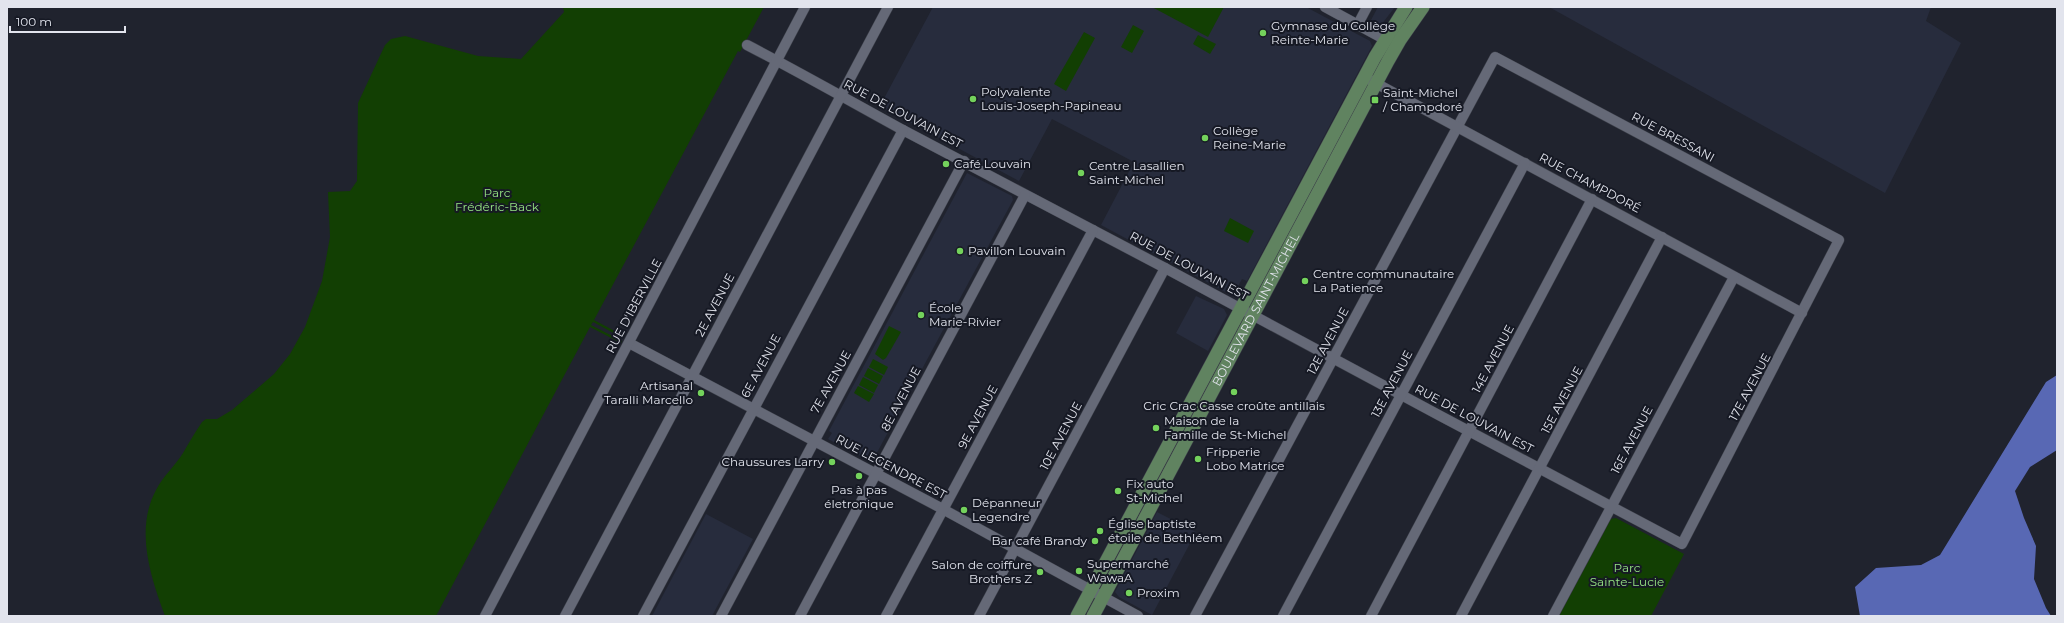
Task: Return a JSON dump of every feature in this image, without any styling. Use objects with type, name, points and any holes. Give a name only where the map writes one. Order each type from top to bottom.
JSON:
[{"type":"main road","name":"BOULEVARD SAINT-MICHEL","points":[[1077,616],[1384,39],[1406,7]]},
{"type":"main road","name":"BOULEVARD SAINT-MICHEL","points":[[1093,616],[1376,83],[1400,40],[1423,7]]},
{"type":"street","name":"RUE D'IBERVILLE","points":[[485,616],[806,7]]},
{"type":"street","name":"2E AVENUE","points":[[566,616],[888,7]]},
{"type":"street","points":[[1325,7],[1384,39]]},
{"type":"street","points":[[1358,24],[1367,7]]},
{"type":"street","name":"RUE DE LOUVAIN EST","points":[[747,45],[903,130],[964,161],[1682,544]]},
{"type":"street","name":"12E AVENUE","points":[[1195,616],[1495,57]]},
{"type":"street","name":"RUE BRESSANI","points":[[1495,57],[1839,240]]},
{"type":"street","name":"RUE CHAMPDORÉ","points":[[1364,77],[1592,199],[1802,314]]},
{"type":"street","name":"6E AVENUE","points":[[643,616],[903,130]]},
{"type":"street","name":"7E AVENUE","points":[[721,616],[964,161]]},
{"type":"street","name":"13E AVENUE","points":[[1283,616],[1525,163]]},
{"type":"street","name":"8E AVENUE","points":[[800,616],[1025,194]]},
{"type":"street","name":"14E AVENUE","points":[[1371,616],[1592,199]]},
{"type":"street","name":"9E AVENUE","points":[[886,616],[1093,230]]},
{"type":"street","name":"15E AVENUE","points":[[1461,616],[1662,237]]},
{"type":"street","name":"17E AVENUE","points":[[1682,544],[1839,240]]},
{"type":"street","name":"10E AVENUE","points":[[979,616],[1165,268]]},
{"type":"street","name":"16E AVENUE","points":[[1553,616],[1734,277]]},
{"type":"street","name":"RUE LEGENDRE EST","points":[[629,343],[814,440],[1138,616]]},
{"type":"shaded area","points":[[933,7],[1306,7],[1370,41],[1372,46],[1247,281],[1242,279],[1233,296],[1101,225],[1134,162],[1052,119],[1019,181],[880,106]]},
{"type":"shaded area","points":[[1378,7],[1395,7],[1381,25],[1371,20]]},
{"type":"shaded area","points":[[1549,7],[1931,7],[1926,21],[1961,43],[1885,193]]},
{"type":"shaded area","name":"École Marie-Rivier","points":[[967,173],[1012,196],[1013,200],[873,460],[870,461],[828,439],[832,433],[829,431]]},
{"type":"shaded area","points":[[1196,296],[1224,309],[1227,315],[1208,351],[1176,333]]},
{"type":"shaded area","points":[[1157,512],[1196,532],[1152,615],[1119,597],[1115,592]]},
{"type":"shaded area","points":[[706,514],[753,539],[712,616],[652,616]]},
{"type":"green space","name":"Parc Frédéric-Back","points":[[563,7],[764,7],[740,52],[738,51],[594,320],[624,336],[623,338],[593,322],[591,325],[622,341],[621,343],[590,327],[436,616],[165,616],[154,585],[147,553],[146,521],[150,505],[159,485],[180,458],[202,422],[206,419],[217,419],[232,410],[274,374],[290,354],[305,327],[322,281],[330,237],[328,192],[350,191],[357,181],[358,103],[385,45],[391,39],[405,36],[478,56],[521,59],[564,12]]},
{"type":"green space","points":[[1152,7],[1224,7],[1208,37]]},
{"type":"green space","points":[[1133,25],[1144,31],[1132,53],[1121,47]]},
{"type":"green space","points":[[1084,32],[1095,38],[1066,91],[1054,84]]},
{"type":"green space","points":[[1198,35],[1216,44],[1210,54],[1193,44]]},
{"type":"green space","points":[[1230,218],[1254,231],[1248,243],[1224,231]]},
{"type":"green space","points":[[889,326],[901,332],[886,358],[883,360],[875,354]]},
{"type":"green space","points":[[873,359],[888,367],[884,375],[869,367]]},
{"type":"green space","points":[[868,368],[883,376],[879,384],[864,376]]},
{"type":"green space","points":[[863,377],[878,385],[874,393],[859,385]]},
{"type":"green space","points":[[858,386],[874,394],[869,402],[854,393]]},
{"type":"green space","name":"Parc Sainte-Lucie","points":[[1616,518],[1684,554],[1651,616],[1559,616],[1611,519]]},
{"type":"water","points":[[2057,375],[2057,450],[2030,467],[2015,491],[2024,518],[2036,546],[2034,579],[2046,608],[2051,616],[1860,616],[1855,587],[1876,568],[1921,565],[1940,555],[2046,382]]},
{"type":"place","name":"Gymnase du Collège Reinte-Marie","points":[[1263,33]]},
{"type":"place","name":"Polyvalente Louis-Joseph-Papineau","points":[[973,99]]},
{"type":"place","name":"Saint-Michel / Champdoré","points":[[1375,100]]},
{"type":"place","name":"Collège Reine-Marie","points":[[1205,138]]},
{"type":"place","name":"Café Louvain","points":[[946,164]]},
{"type":"place","name":"Centre Lasallien Saint-Michel","points":[[1081,173]]},
{"type":"place","name":"Pavillon Louvain","points":[[960,251]]},
{"type":"place","name":"Centre communautaire La Patience","points":[[1305,281]]},
{"type":"place","name":"École Marie-Rivier","points":[[921,315]]},
{"type":"place","name":"Cric Crac Casse croûte antillais","points":[[1234,392]]},
{"type":"place","name":"Artisanal Taralli Marcello","points":[[701,393]]},
{"type":"place","name":"Maison de la Famille de St-Michel","points":[[1156,428]]},
{"type":"place","name":"Fripperie Lobo Matrice","points":[[1198,459]]},
{"type":"place","name":"Chaussures Larry","points":[[832,462]]},
{"type":"place","name":"Pas à pas életronique","points":[[859,476]]},
{"type":"place","name":"Fix auto St-Michel","points":[[1118,491]]},
{"type":"place","name":"Dépanneur Legendre","points":[[964,510]]},
{"type":"place","name":"Église baptiste étoile de Bethléem","points":[[1100,531]]},
{"type":"place","name":"Bar café Brandy","points":[[1095,541]]},
{"type":"place","name":"Supermarché WawaA","points":[[1079,571]]},
{"type":"place","name":"Salon de coiffure Brothers Z","points":[[1040,572]]},
{"type":"place","name":"Proxim","points":[[1129,593]]}]
